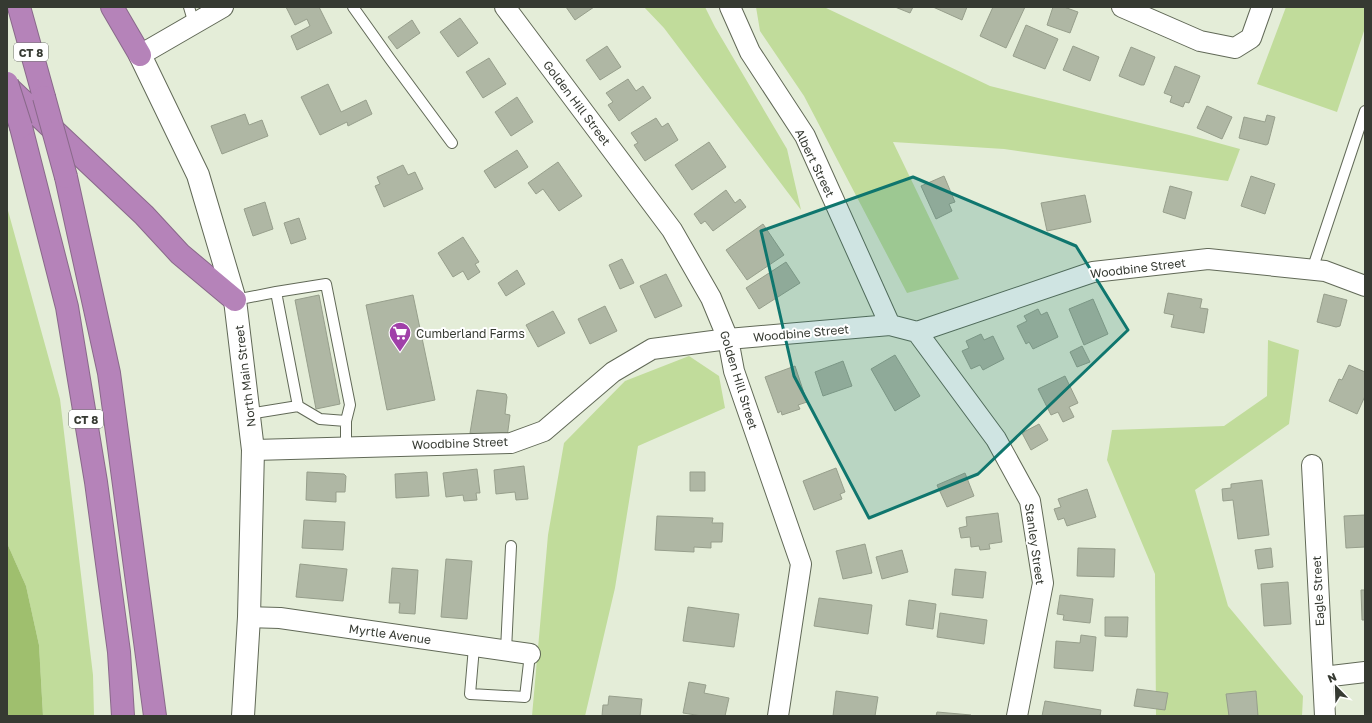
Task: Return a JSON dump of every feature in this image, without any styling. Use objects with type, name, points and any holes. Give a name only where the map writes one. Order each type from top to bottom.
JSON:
[{"type":"highway","name":"CT 8","points":[[19,7],[66,177],[109,373],[155,716]]},
{"type":"highway","points":[[112,7],[140,55]]},
{"type":"highway","name":"CT 8","points":[[7,83],[21,127],[66,307],[96,482],[119,652],[123,716]]},
{"type":"highway","points":[[7,86],[144,215],[180,254],[235,300]]},
{"type":"main road","name":"North Main Street","points":[[140,55],[198,175],[235,300],[253,450],[249,617],[243,716]]},
{"type":"street","points":[[140,55],[192,15],[223,7]]},
{"type":"street","name":"Golden Hill Street","points":[[505,7],[672,230],[711,298],[728,339],[734,371],[801,564],[778,716]]},
{"type":"street","name":"Albert Street","points":[[730,7],[750,52],[805,136],[890,325]]},
{"type":"street","points":[[1122,7],[1200,41],[1235,48],[1251,38],[1262,7]]},
{"type":"street","name":"Woodbine Street","points":[[253,450],[511,443],[544,432],[613,372],[652,349],[728,339],[890,325],[917,332],[1093,272],[1208,259],[1325,271],[1365,286]]},
{"type":"street","name":"Stanley Street","points":[[917,332],[996,439],[1030,501],[1043,583],[1017,716]]},
{"type":"street","name":"Eagle Street","points":[[1312,465],[1325,716]]},
{"type":"street","name":"Myrtle Avenue","points":[[249,617],[280,618],[530,654]]},
{"type":"street","points":[[1323,677],[1365,672]]},
{"type":"lane","points":[[353,7],[452,144]]},
{"type":"lane","points":[[1312,270],[1365,111]]},
{"type":"lane","points":[[235,300],[326,284],[350,405],[346,421],[346,447]]},
{"type":"lane","points":[[276,292],[298,406]]},
{"type":"lane","points":[[249,414],[298,406],[320,419],[346,421]]},
{"type":"lane","points":[[506,650],[511,546]]},
{"type":"lane","points":[[474,647],[470,694],[525,697],[530,654]]},
{"type":"highlighted area","points":[[913,177],[1076,246],[1128,330],[978,474],[869,518],[794,376],[761,231]]},
{"type":"shaded area","points":[[644,7],[705,7],[715,27],[787,149],[801,210],[664,28]]},
{"type":"shaded area","points":[[756,7],[824,7],[990,86],[1240,149],[1228,181],[1004,149],[893,142],[959,279],[907,293],[804,96],[760,31]]},
{"type":"shaded area","points":[[1286,7],[1365,7],[1365,28],[1337,112],[1257,84]]},
{"type":"shaded area","points":[[7,207],[60,399],[93,675],[94,716],[43,716],[39,645],[26,586],[7,543]]},
{"type":"shaded area","points":[[1268,340],[1299,350],[1289,424],[1195,490],[1228,606],[1303,696],[1302,716],[1156,716],[1155,574],[1107,460],[1112,430],[1224,426],[1267,396]]},
{"type":"shaded area","points":[[689,356],[719,376],[725,408],[638,446],[615,588],[585,716],[532,716],[548,535],[564,443],[625,381]]},
{"type":"shaded area","points":[[7,543],[26,586],[39,645],[43,716],[7,716]]},
{"type":"building","points":[[286,7],[319,7],[332,33],[297,50],[291,36],[310,26],[307,19],[295,25]]},
{"type":"building","points":[[566,7],[594,7],[575,20]]},
{"type":"building","points":[[895,7],[913,7],[910,13]]},
{"type":"building","points":[[933,7],[967,7],[962,20]]},
{"type":"building","points":[[993,7],[1025,7],[1006,48],[980,36]]},
{"type":"building","points":[[1053,7],[1064,7],[1078,12],[1070,33],[1047,25]]},
{"type":"building","points":[[460,18],[478,43],[458,57],[440,32]]},
{"type":"building","points":[[412,20],[420,33],[397,49],[388,37]]},
{"type":"building","points":[[1026,25],[1058,39],[1045,69],[1013,56]]},
{"type":"building","points":[[607,46],[621,67],[600,80],[586,60]]},
{"type":"building","points":[[1073,46],[1099,57],[1090,81],[1063,70]]},
{"type":"building","points":[[1131,47],[1155,57],[1144,85],[1119,76]]},
{"type":"building","points":[[489,58],[506,84],[483,98],[466,72]]},
{"type":"building","points":[[1175,66],[1200,76],[1189,103],[1185,102],[1183,107],[1170,102],[1172,96],[1164,93]]},
{"type":"building","points":[[628,79],[636,91],[643,86],[651,98],[619,121],[608,105],[613,102],[606,93]]},
{"type":"building","points":[[328,84],[341,112],[366,100],[372,114],[348,126],[347,122],[320,135],[301,97]]},
{"type":"building","points":[[517,97],[533,122],[511,136],[495,112]]},
{"type":"building","points":[[1207,106],[1232,117],[1222,139],[1197,128]]},
{"type":"building","points":[[245,114],[249,125],[262,120],[268,136],[222,154],[211,126]]},
{"type":"building","points":[[1267,115],[1275,117],[1268,144],[1266,145],[1239,138],[1244,117],[1265,122]]},
{"type":"building","points":[[656,118],[662,127],[668,123],[678,140],[645,161],[634,145],[638,143],[631,133]]},
{"type":"building","points":[[709,142],[726,167],[692,190],[675,165]]},
{"type":"building","points":[[517,150],[528,167],[495,188],[484,171]]},
{"type":"building","points":[[558,162],[582,196],[559,211],[543,189],[536,194],[528,183]]},
{"type":"building","points":[[403,165],[408,175],[415,172],[423,189],[384,207],[375,186],[380,184],[377,177]]},
{"type":"building","points":[[944,176],[955,202],[949,204],[952,211],[936,219],[921,186]]},
{"type":"building","points":[[1251,176],[1275,184],[1265,214],[1241,206]]},
{"type":"building","points":[[1170,186],[1192,192],[1185,219],[1163,212]]},
{"type":"building","points":[[726,190],[735,203],[740,199],[746,207],[713,231],[705,221],[701,224],[694,214]]},
{"type":"building","points":[[1085,195],[1091,222],[1047,231],[1041,203]]},
{"type":"building","points":[[265,202],[273,229],[253,236],[244,209]]},
{"type":"building","points":[[299,218],[306,239],[291,244],[284,223]]},
{"type":"building","points":[[763,224],[784,255],[747,280],[726,250]]},
{"type":"building","points":[[463,237],[479,262],[475,264],[480,272],[468,280],[463,271],[453,277],[438,253]]},
{"type":"building","points":[[622,259],[634,283],[620,289],[609,265]]},
{"type":"building","points":[[786,262],[800,283],[759,309],[746,288]]},
{"type":"building","points":[[517,270],[525,284],[506,296],[498,283]]},
{"type":"building","points":[[666,274],[682,306],[655,318],[640,286]]},
{"type":"building","points":[[1168,293],[1202,299],[1200,308],[1208,309],[1204,333],[1171,327],[1174,315],[1164,313]]},
{"type":"building","points":[[1324,294],[1347,300],[1340,326],[1336,327],[1317,322]]},
{"type":"building","points":[[319,295],[340,404],[316,409],[295,300]]},
{"type":"building","name":"Cumberland Farms","points":[[413,295],[435,400],[387,410],[366,305]]},
{"type":"building","points":[[1093,299],[1108,334],[1084,345],[1069,309]]},
{"type":"building","points":[[605,306],[617,331],[590,344],[578,319]]},
{"type":"building","points":[[1038,309],[1041,315],[1047,312],[1058,337],[1033,349],[1029,342],[1026,344],[1017,326],[1027,321],[1024,316]]},
{"type":"building","points":[[553,311],[565,333],[538,347],[526,325]]},
{"type":"building","points":[[981,334],[984,340],[993,336],[1004,359],[983,370],[980,365],[971,369],[962,351],[969,348],[966,341]]},
{"type":"building","points":[[1082,346],[1090,362],[1077,367],[1070,352]]},
{"type":"building","points":[[895,355],[920,396],[895,411],[871,369]]},
{"type":"building","points":[[843,361],[852,386],[823,396],[815,372]]},
{"type":"building","points":[[1349,365],[1365,372],[1365,396],[1357,414],[1329,401],[1339,379],[1342,380]]},
{"type":"building","points":[[795,366],[807,402],[798,405],[800,409],[782,415],[781,411],[778,413],[765,377]]},
{"type":"building","points":[[1065,376],[1078,403],[1069,407],[1074,417],[1063,422],[1058,412],[1051,415],[1038,389]]},
{"type":"building","points":[[477,390],[506,394],[505,414],[510,415],[507,438],[470,433]]},
{"type":"building","points":[[1039,424],[1048,440],[1031,450],[1022,433]]},
{"type":"building","points":[[524,466],[528,499],[516,500],[515,492],[496,494],[494,470]]},
{"type":"building","points":[[836,468],[845,492],[840,494],[842,499],[814,510],[803,481]]},
{"type":"building","points":[[477,469],[480,493],[476,493],[477,500],[464,501],[463,495],[446,497],[443,473]]},
{"type":"building","points":[[307,472],[344,474],[346,476],[345,492],[336,492],[336,502],[306,500]]},
{"type":"building","points":[[427,472],[429,496],[396,498],[395,474]]},
{"type":"building","points":[[690,472],[705,472],[705,491],[690,491]]},
{"type":"building","points":[[965,473],[974,496],[947,507],[937,485]]},
{"type":"building","points":[[1262,480],[1269,535],[1238,539],[1233,500],[1223,501],[1222,489],[1231,488],[1231,484]]},
{"type":"building","points":[[1087,489],[1096,517],[1067,526],[1064,518],[1058,520],[1054,509],[1061,507],[1058,499]]},
{"type":"building","points":[[998,513],[1002,542],[989,544],[990,549],[980,550],[979,546],[971,547],[970,537],[961,538],[959,528],[967,526],[966,517]]},
{"type":"building","points":[[1365,515],[1365,547],[1346,548],[1344,516]]},
{"type":"building","points":[[657,516],[713,518],[712,523],[723,523],[722,542],[711,542],[711,548],[694,547],[694,552],[655,550]]},
{"type":"building","points":[[304,520],[345,522],[343,550],[302,548]]},
{"type":"building","points":[[865,544],[872,573],[843,579],[836,551]]},
{"type":"building","points":[[1078,548],[1115,549],[1114,577],[1077,576]]},
{"type":"building","points":[[1271,548],[1273,567],[1258,569],[1255,550]]},
{"type":"building","points":[[902,550],[908,572],[882,579],[876,557]]},
{"type":"building","points":[[446,559],[472,561],[467,619],[441,617]]},
{"type":"building","points":[[300,564],[347,569],[343,601],[296,597]]},
{"type":"building","points":[[392,568],[418,570],[415,614],[399,613],[400,603],[389,603]]},
{"type":"building","points":[[955,569],[986,572],[983,598],[952,595]]},
{"type":"building","points":[[1288,582],[1291,624],[1264,626],[1261,584]]},
{"type":"building","points":[[1361,590],[1365,590],[1365,620],[1362,620]]},
{"type":"building","points":[[1060,595],[1093,599],[1090,623],[1063,620],[1064,615],[1057,614]]},
{"type":"building","points":[[819,598],[872,605],[868,634],[814,626]]},
{"type":"building","points":[[909,600],[936,604],[933,629],[906,625]]},
{"type":"building","points":[[688,607],[739,614],[734,647],[683,641]]},
{"type":"building","points":[[940,613],[987,620],[984,644],[937,637]]},
{"type":"building","points":[[1105,617],[1128,617],[1127,637],[1105,636]]},
{"type":"building","points":[[1081,635],[1096,637],[1093,671],[1054,668],[1056,641],[1080,643]]},
{"type":"building","points":[[689,682],[706,685],[704,693],[729,698],[725,716],[702,716],[683,713]]},
{"type":"building","points":[[1137,689],[1168,693],[1165,710],[1134,706]]},
{"type":"building","points":[[836,691],[878,697],[875,716],[833,716]]},
{"type":"building","points":[[1256,691],[1258,716],[1229,716],[1226,694]]},
{"type":"building","points":[[609,696],[642,699],[640,716],[602,716],[603,705],[608,705]]},
{"type":"building","points":[[1045,701],[1101,710],[1100,716],[1042,716]]},
{"type":"building","points":[[937,712],[971,715],[971,716],[936,716]]},
{"type":"place","name":"Cumberland Farms","points":[[400,352]]}]
